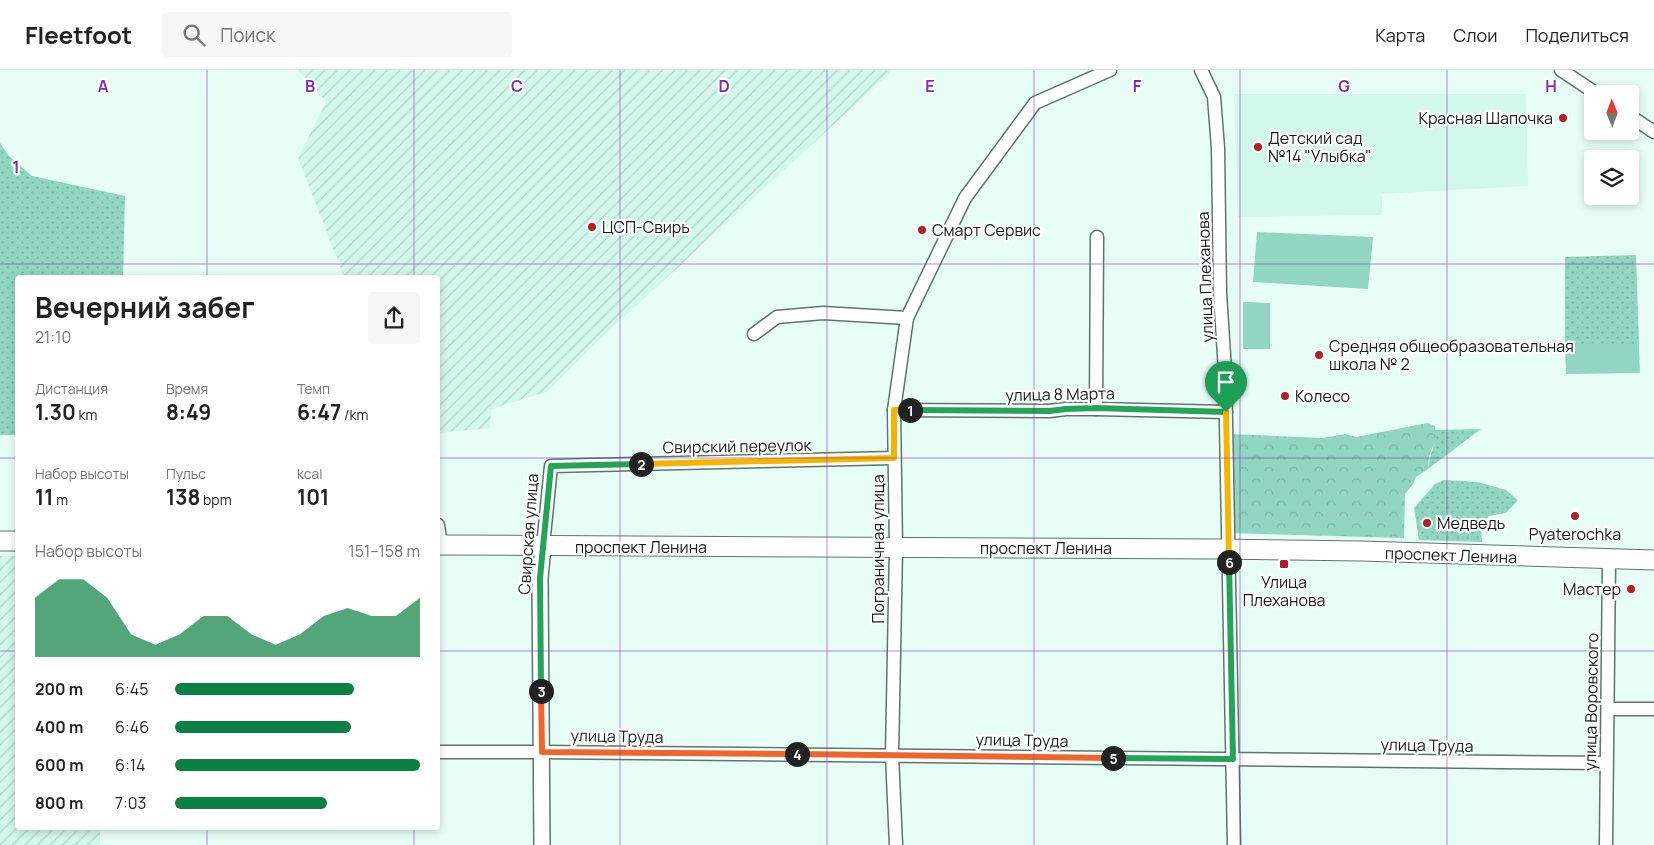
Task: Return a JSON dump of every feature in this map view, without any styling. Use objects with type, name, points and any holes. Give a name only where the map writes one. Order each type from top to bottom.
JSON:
[{"type":"main road","points":[[0,541],[15,542]]},
{"type":"main road","name":"проспект Ленина","points":[[440,545],[1361,551],[1654,560]]},
{"type":"street","name":"Пограничная улица","points":[[896,845],[892,755],[896,548],[894,410],[907,318],[965,198],[1035,103],[1110,70]]},
{"type":"street","name":"улица Плеханова","points":[[1201,70],[1214,98],[1218,148],[1220,294],[1226,412],[1234,845]]},
{"type":"street","points":[[1561,70],[1584,85]]},
{"type":"street","points":[[1639,122],[1654,132]]},
{"type":"street","points":[[1096,408],[1097,237]]},
{"type":"street","points":[[754,334],[778,317],[822,313],[907,318]]},
{"type":"street","name":"улица 8 Марта","points":[[894,410],[1049,411],[1096,408],[1226,412]]},
{"type":"street","name":"Свирский переулок","points":[[551,466],[894,458]]},
{"type":"street","name":"Свирская улица","points":[[542,845],[540,578],[551,466]]},
{"type":"street","name":"улица Воровского","points":[[1606,845],[1609,560]]},
{"type":"street","points":[[1608,709],[1654,709]]},
{"type":"street","name":"улица Труда","points":[[440,752],[1606,763]]},
{"type":"shaded area","points":[[298,70],[893,70],[591,347],[546,392],[491,409],[490,428],[440,433],[440,275],[343,275],[298,158],[326,102]]},
{"type":"shaded area","points":[[1234,94],[1526,94],[1528,186],[1382,194],[1382,215],[1238,217]]},
{"type":"shaded area","points":[[0,556],[15,556],[15,830],[100,830],[100,845],[0,845]]},
{"type":"green space","points":[[0,143],[8,155],[32,176],[125,196],[123,275],[15,275],[15,435],[0,435]]},
{"type":"green space","points":[[1257,232],[1373,237],[1368,289],[1253,282]]},
{"type":"green space","points":[[1636,255],[1639,346],[1565,346],[1565,257]]},
{"type":"green space","points":[[1243,302],[1270,303],[1270,349],[1243,349]]},
{"type":"green space","points":[[1565,346],[1639,346],[1640,373],[1566,374]]},
{"type":"green space","points":[[1428,423],[1435,426],[1436,439],[1429,456],[1428,469],[1416,477],[1405,494],[1404,538],[1228,533],[1229,434],[1322,438],[1345,434],[1356,437]]},
{"type":"green space","points":[[1481,429],[1428,469],[1435,440],[1435,430]]},
{"type":"green space","points":[[1444,480],[1477,482],[1506,490],[1518,500],[1506,513],[1489,516],[1481,524],[1482,542],[1419,540],[1414,508],[1435,484]]},
{"type":"place","name":"Красная Шапочка","points":[[1563,118]]},
{"type":"place","name":"Детский сад №14 \"Улыбка\"","points":[[1258,147]]},
{"type":"place","name":"ЦСП-Свирь","points":[[592,227]]},
{"type":"place","name":"Смарт Сервис","points":[[922,230]]},
{"type":"place","name":"Средняя общеобразовательная школа № 2","points":[[1319,355]]},
{"type":"place","name":"Колесо","points":[[1285,396]]},
{"type":"place","name":"Pyaterochka","points":[[1575,516]]},
{"type":"place","name":"Медведь","points":[[1427,523]]},
{"type":"place","name":"Улица Плеханова","points":[[1284,564]]},
{"type":"place","name":"Мастер","points":[[1631,589]]},
{"type":"route","points":[[1096,408],[1226,412],[1233,759],[542,752],[540,578],[551,466],[894,458],[894,410],[1049,411],[1096,408]]}]
